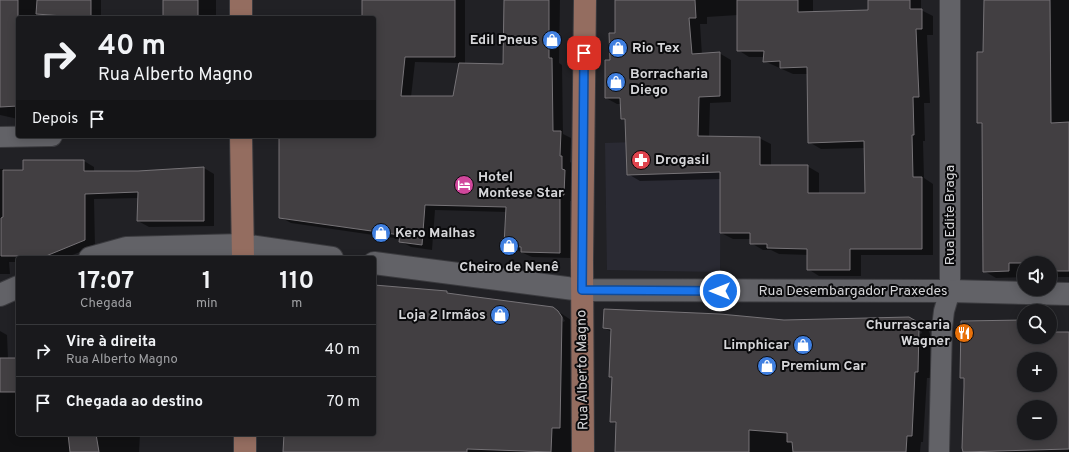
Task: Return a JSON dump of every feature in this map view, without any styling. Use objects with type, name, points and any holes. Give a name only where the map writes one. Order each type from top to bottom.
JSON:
[{"type":"main road","points":[[241,0],[241,16]]},
{"type":"main road","name":"Rua Alberto Magno","points":[[583,452],[582,290],[585,0]]},
{"type":"main road","points":[[242,138],[243,252]]},
{"type":"main road","points":[[245,436],[245,452]]},
{"type":"street","name":"Rua Edite Braga","points":[[939,452],[942,328],[944,311],[950,290],[950,0]]},
{"type":"street","points":[[0,137],[16,137]]},
{"type":"street","points":[[97,256],[126,248],[243,252],[302,256]]},
{"type":"street","name":"Rua Desembargador Praxedes","points":[[376,263],[582,290],[950,290],[1069,294]]},
{"type":"street","points":[[0,295],[16,288]]},
{"type":"shaded area","points":[[721,139],[720,272],[607,270],[605,143]]},
{"type":"building","points":[[0,0],[18,0],[18,16],[16,16],[16,106],[0,107]]},
{"type":"building","points":[[37,0],[91,0],[91,16],[36,14]]},
{"type":"building","points":[[163,0],[198,0],[198,16],[163,16]]},
{"type":"building","points":[[362,0],[455,0],[455,57],[405,57],[401,96],[453,96],[459,63],[503,64],[504,0],[549,0],[549,58],[552,58],[553,131],[561,131],[560,156],[562,156],[562,169],[565,170],[564,195],[560,195],[560,253],[521,252],[521,247],[504,245],[506,207],[425,205],[422,245],[399,242],[400,235],[279,218],[279,138],[376,138],[376,16],[362,16]]},
{"type":"building","points":[[615,0],[695,0],[696,18],[689,18],[692,54],[720,52],[720,96],[699,97],[698,136],[760,137],[760,165],[808,165],[808,193],[865,193],[864,141],[808,143],[807,67],[780,68],[780,61],[763,62],[764,51],[737,51],[737,0],[798,0],[798,12],[868,10],[868,0],[910,0],[910,9],[922,9],[922,29],[916,29],[919,97],[913,97],[914,135],[912,135],[913,177],[922,177],[922,249],[850,249],[850,270],[807,270],[807,249],[767,248],[767,244],[750,244],[750,233],[720,233],[720,172],[627,175],[625,119],[621,119],[620,98],[605,98],[605,60],[610,60],[609,33],[615,33]]},
{"type":"building","points":[[984,0],[1050,0],[1051,123],[1069,122],[1069,271],[1057,271],[1057,256],[1017,256],[1017,263],[1009,263],[1009,271],[983,272],[982,123],[977,123],[977,52],[983,52]]},
{"type":"building","points":[[23,160],[84,160],[84,171],[138,171],[204,167],[204,221],[137,221],[138,192],[85,194],[85,240],[46,256],[1,256],[3,170],[23,170]]},
{"type":"building","points":[[376,285],[447,291],[447,293],[553,307],[562,317],[560,428],[552,428],[551,452],[467,449],[467,452],[283,452],[284,436],[376,436]]},
{"type":"building","points":[[604,309],[720,314],[784,320],[909,317],[916,321],[919,329],[918,372],[915,372],[912,436],[907,436],[906,452],[793,452],[792,442],[787,442],[787,433],[749,430],[749,452],[615,452],[616,422],[610,422],[612,377],[609,377],[611,329],[603,328]]},
{"type":"building","points":[[1017,320],[1017,344],[1057,344],[1057,332],[1069,332],[1069,449],[963,452],[964,378],[960,378],[961,321]]},
{"type":"building","points":[[0,358],[16,358],[16,392],[0,392]]},
{"type":"building","points":[[68,436],[96,436],[99,452],[70,452]]},
{"type":"place","name":"Edil Pneus","points":[[552,40]]},
{"type":"place","name":"Rio Tex","points":[[618,48]]},
{"type":"place","name":"Borracharia Diego","points":[[616,82]]},
{"type":"place","name":"Drogasil","points":[[641,160]]},
{"type":"place","name":"Hotel Montese Star","points":[[464,185]]},
{"type":"place","name":"Kero Malhas","points":[[381,233]]},
{"type":"place","name":"Cheiro de Nenê","points":[[509,246]]},
{"type":"place","name":"Loja 2 Irmãos","points":[[500,315]]},
{"type":"place","name":"Churrascaria Wagner","points":[[964,333]]},
{"type":"place","name":"Limphicar","points":[[803,345]]},
{"type":"place","name":"Premium Car","points":[[767,366]]},
{"type":"route","points":[[584,53],[582,290],[720,291]]}]
